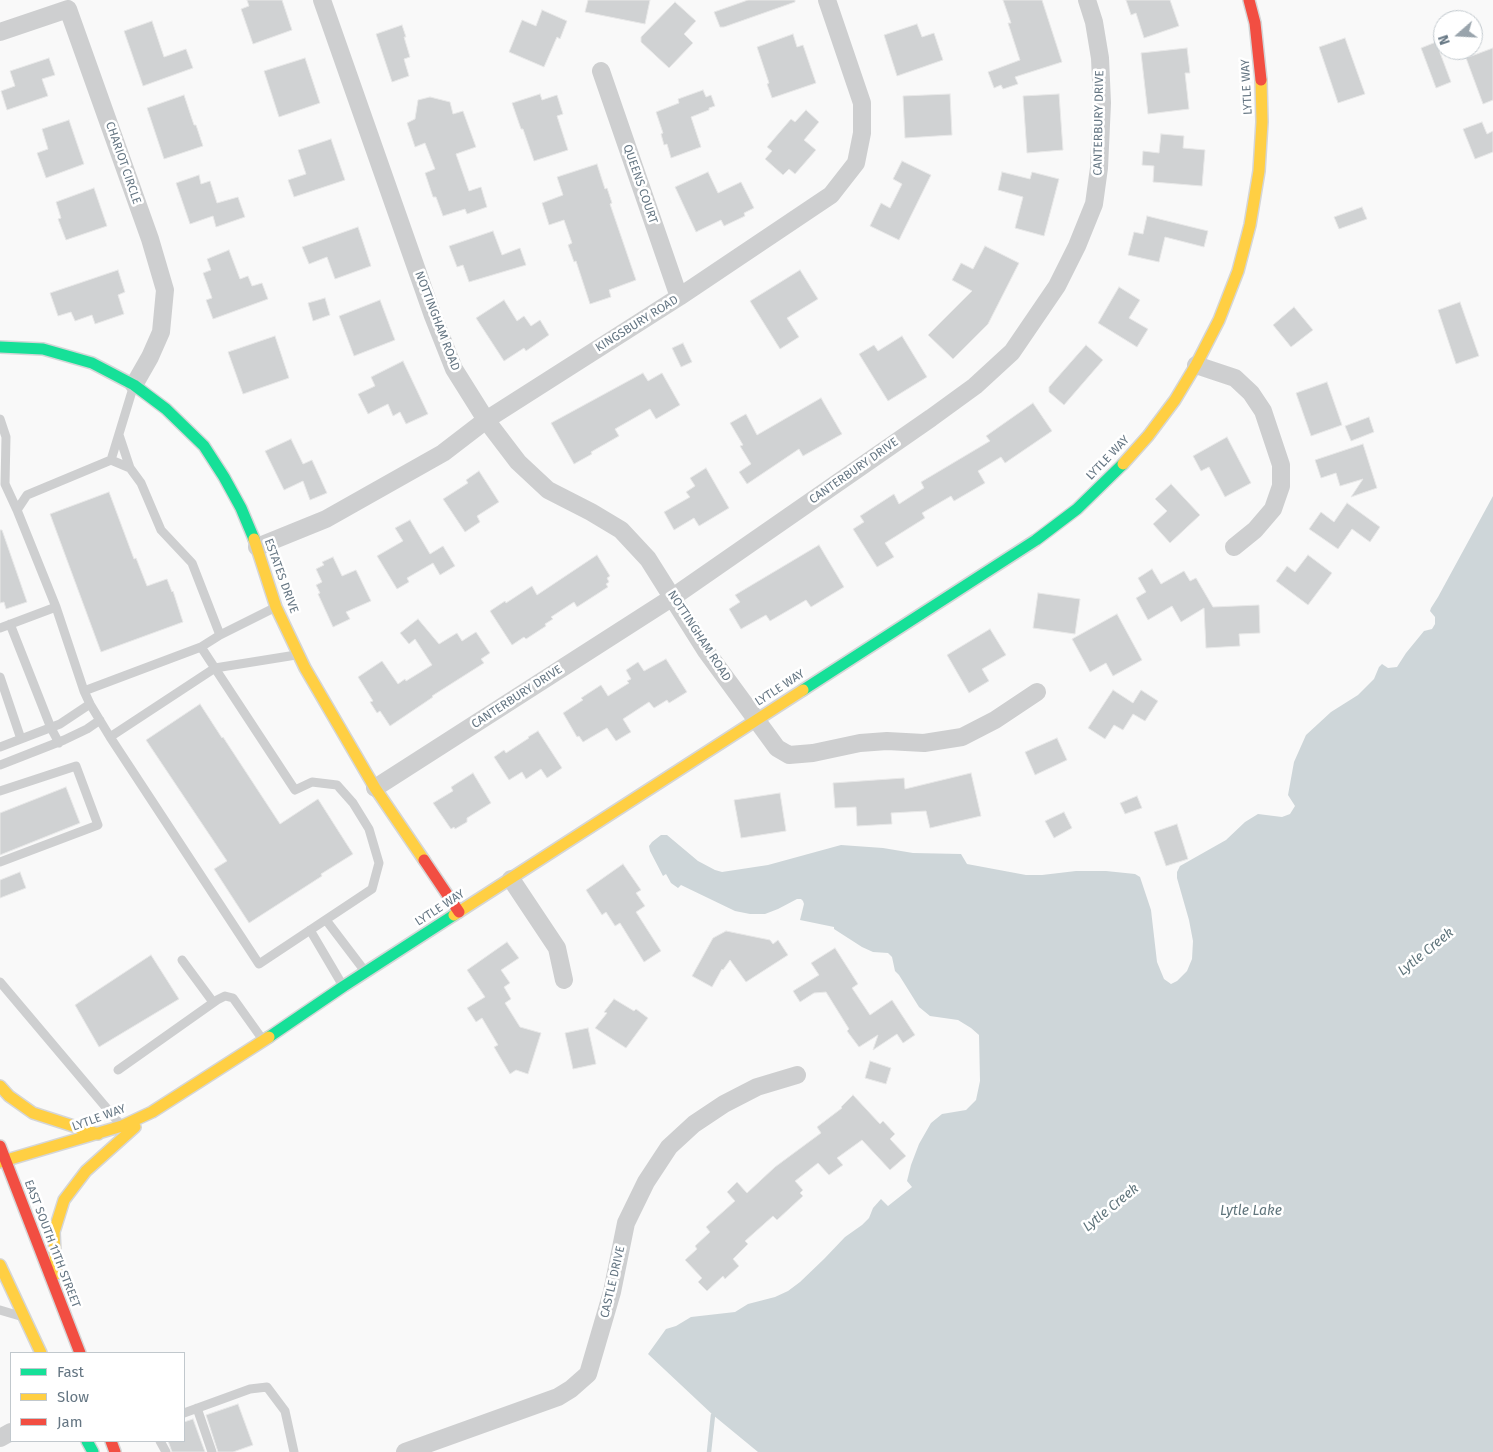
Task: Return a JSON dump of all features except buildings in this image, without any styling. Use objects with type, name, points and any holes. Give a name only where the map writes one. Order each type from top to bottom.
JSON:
[{"type":"street","name":"NOTTINGHAM ROAD","points":[[322,0],[433,316],[454,369],[486,420],[518,462],[548,490],[621,530],[648,559],[706,651],[777,748],[789,755],[813,753],[869,742],[924,743],[962,737],[995,720],[1037,692]]},
{"type":"street","name":"KINGSBURY ROAD","points":[[257,547],[326,519],[443,453],[486,420],[679,297],[831,195],[856,163],[862,133],[862,103],[827,0]]},
{"type":"street","name":"CANTERBURY DRIVE","points":[[375,788],[673,597],[975,386],[1012,352],[1057,286],[1077,246],[1094,204],[1099,168],[1102,103],[1100,58],[1094,22],[1087,0]]},
{"type":"street","name":"LYTLE WAY","points":[[3,1161],[98,1134],[122,1126],[152,1112],[1036,540],[1077,509],[1113,475],[1148,436],[1174,400],[1196,365],[1219,320],[1238,271],[1250,225],[1259,171],[1262,122],[1261,70],[1255,23],[1249,0]]},
{"type":"street","name":"CHARIOT CIRCLE","points":[[0,32],[68,9],[150,240],[165,290],[161,332],[150,357],[134,385]]},
{"type":"street","name":"QUEENS COURT","points":[[601,71],[679,297]]},
{"type":"street","name":"ESTATES DRIVE","points":[[0,347],[44,349],[92,363],[134,385],[166,408],[204,446],[241,508],[257,547],[276,606],[298,654],[375,788],[459,912]]},
{"type":"street","points":[[1196,365],[1235,378],[1251,393],[1263,411],[1281,464],[1281,486],[1273,509],[1255,530],[1234,547]]},
{"type":"street","points":[[511,879],[557,948],[564,980]]},
{"type":"street","name":"CASTLE DRIVE","points":[[405,1452],[558,1397],[571,1389],[588,1374],[612,1292],[626,1223],[646,1182],[669,1146],[694,1124],[724,1104],[757,1087],[797,1076]]},
{"type":"street","points":[[0,1086],[9,1096],[33,1113],[98,1134]]},
{"type":"street","points":[[57,1296],[54,1232],[64,1200],[86,1171],[152,1112]]},
{"type":"street","name":"EAST SOUTH 11TH STREET","points":[[0,1145],[3,1161],[80,1352]]},
{"type":"street","points":[[0,1265],[41,1352]]},
{"type":"lane","points":[[111,460],[134,385]]},
{"type":"lane","points":[[0,419],[6,437],[5,484],[56,607],[90,704],[259,964],[372,889],[379,862],[368,829],[353,803],[337,785],[312,782],[296,790],[202,647]]},
{"type":"lane","points":[[119,435],[130,468],[141,483],[160,530],[192,563],[220,635]]},
{"type":"lane","points":[[17,510],[27,495],[111,460],[130,468]]},
{"type":"lane","points":[[84,691],[202,647],[220,635],[276,606]]},
{"type":"lane","points":[[0,628],[56,607]]},
{"type":"lane","points":[[10,624],[50,728],[59,742]]},
{"type":"lane","points":[[110,737],[215,668],[298,654]]},
{"type":"lane","points":[[0,677],[22,739]]},
{"type":"lane","points":[[0,747],[60,724],[90,704]]},
{"type":"lane","points":[[0,764],[59,742],[87,729],[100,720]]},
{"type":"lane","points":[[0,791],[76,766],[98,825],[0,862]]},
{"type":"lane","points":[[326,920],[366,972]]},
{"type":"lane","points":[[310,930],[344,986]]},
{"type":"lane","points":[[182,960],[213,1002]]},
{"type":"lane","points":[[0,982],[122,1126]]},
{"type":"lane","points":[[118,1070],[213,1002],[225,996],[233,998],[263,1040]]},
{"type":"lane","points":[[0,1310],[25,1318]]},
{"type":"lane","points":[[185,1413],[250,1389],[267,1387],[285,1412],[294,1452]]},
{"type":"lane","points":[[197,1408],[212,1452]]},
{"type":"water","name":"Lytle Lake","points":[[1493,496],[1493,1452],[758,1452],[713,1415],[648,1354],[666,1329],[676,1326],[691,1317],[735,1312],[748,1304],[775,1297],[788,1291],[800,1282],[845,1237],[862,1225],[869,1218],[873,1208],[881,1199],[888,1206],[912,1187],[907,1181],[911,1165],[919,1144],[931,1123],[942,1114],[966,1110],[976,1100],[980,1081],[979,1035],[958,1020],[930,1016],[919,1007],[895,971],[892,957],[888,953],[873,952],[862,947],[834,929],[834,927],[800,920],[804,904],[801,899],[797,899],[765,914],[735,911],[681,885],[678,888],[671,883],[666,874],[663,876],[650,851],[649,846],[652,842],[661,835],[667,835],[698,861],[722,872],[768,865],[841,845],[883,848],[913,853],[961,854],[967,864],[1026,875],[1076,871],[1106,871],[1135,874],[1140,877],[1151,910],[1157,962],[1164,979],[1171,984],[1187,971],[1192,959],[1193,941],[1177,878],[1180,866],[1226,840],[1245,822],[1258,814],[1282,817],[1290,814],[1295,806],[1288,795],[1294,762],[1306,735],[1331,712],[1358,695],[1374,679],[1382,664],[1388,668],[1397,667],[1424,631],[1432,629],[1435,624],[1435,617],[1430,611],[1431,608]]},
{"type":"waterway","name":"Lytle Creek","points":[[709,1452],[713,1415],[718,1413]]},
{"type":"traffic: fast","points":[[0,347],[43,349],[92,363],[134,385],[166,409],[204,446],[241,508],[254,539]]},
{"type":"traffic: fast","points":[[803,690],[1036,540],[1077,509],[1123,464]]},
{"type":"traffic: fast","points":[[269,1037],[454,915]]},
{"type":"traffic: fast","points":[[88,1442],[93,1452]]},
{"type":"traffic: slow","points":[[1123,464],[1148,436],[1175,400],[1196,365],[1219,320],[1238,271],[1250,225],[1259,171],[1262,122],[1261,80]]},
{"type":"traffic: slow","points":[[254,539],[276,607],[305,668],[375,788],[424,860]]},
{"type":"traffic: slow","points":[[454,915],[803,690]]},
{"type":"traffic: slow","points":[[0,1162],[122,1126],[152,1112],[269,1037]]},
{"type":"traffic: slow","points":[[0,1086],[9,1096],[33,1113],[98,1134]]},
{"type":"traffic: slow","points":[[56,1274],[54,1232],[64,1200],[86,1171],[135,1127]]},
{"type":"traffic: slow","points":[[0,1265],[41,1352]]},
{"type":"traffic: jam","points":[[1249,0],[1255,23],[1261,80]]},
{"type":"traffic: jam","points":[[424,860],[459,912]]},
{"type":"traffic: jam","points":[[0,1146],[80,1352]]},
{"type":"traffic: jam","points":[[111,1442],[115,1452]]}]
